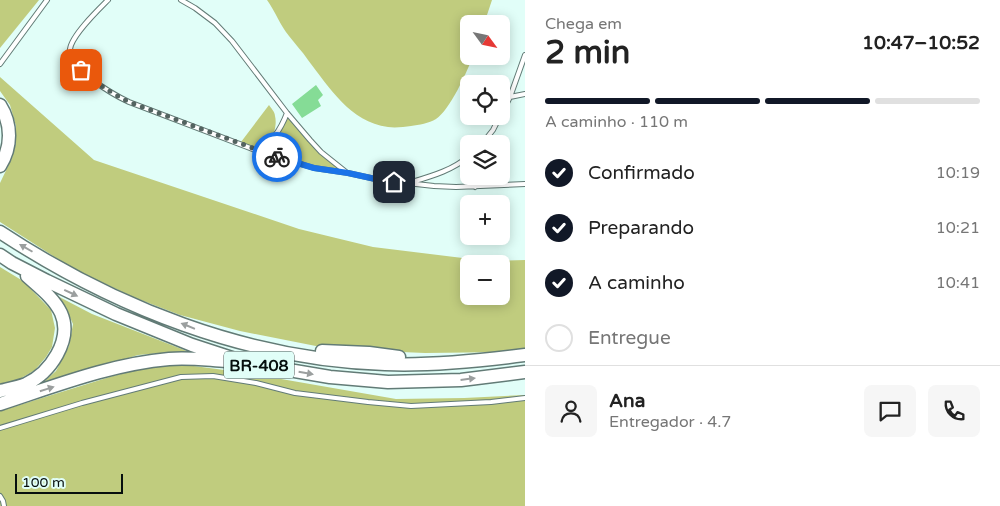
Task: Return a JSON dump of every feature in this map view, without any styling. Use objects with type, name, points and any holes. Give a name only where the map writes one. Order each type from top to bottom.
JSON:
[{"type":"highway","points":[[0,105],[5,113],[9,129],[7,151],[0,166]]},
{"type":"highway","name":"BR-408","points":[[0,232],[20,245],[124,301],[199,330],[234,340],[332,352],[369,353],[394,357],[499,358],[525,355]]},
{"type":"highway","name":"BR-408","points":[[0,255],[47,282],[116,314],[192,345],[246,363],[330,377],[388,382],[461,380],[525,372]]},
{"type":"highway","points":[[0,391],[26,384],[40,375],[53,361],[61,345],[64,329],[61,314],[52,299],[12,263]]},
{"type":"highway","points":[[0,404],[102,372],[138,363],[171,359],[246,363]]},
{"type":"lane","points":[[0,64],[47,0]]},
{"type":"lane","points":[[108,0],[75,38],[70,47],[70,53],[72,59],[81,70],[95,82],[129,102],[258,151],[320,169],[380,180],[456,187],[525,184]]},
{"type":"lane","points":[[181,0],[215,23],[232,41],[287,113],[321,152],[348,173]]},
{"type":"lane","points":[[525,55],[510,96],[525,94]]},
{"type":"lane","points":[[258,151],[270,142],[279,131],[287,113]]},
{"type":"lane","points":[[410,183],[446,170],[460,163]]},
{"type":"lane","points":[[0,428],[82,403],[188,376],[213,376],[256,383],[295,393],[411,406],[491,402],[525,398]]},
{"type":"lane","points":[[0,496],[4,506]]},
{"type":"green space","points":[[0,0],[39,0],[0,48]]},
{"type":"green space","points":[[267,0],[492,0],[487,15],[460,15],[460,65],[469,65],[465,75],[460,75],[460,85],[447,108],[436,119],[414,126],[388,127],[375,124],[352,111],[333,92],[286,32]]},
{"type":"green space","points":[[0,77],[94,160],[299,229],[373,247],[460,258],[460,305],[510,305],[510,260],[525,260],[525,350],[425,353],[331,349],[240,331],[180,315],[133,297],[72,268],[0,222],[0,183],[12,158],[16,143],[16,126],[10,105],[0,91]]},
{"type":"green space","points":[[269,105],[276,121],[270,140],[266,144],[257,147],[241,142]]},
{"type":"green space","points":[[287,113],[310,140],[348,173],[333,173],[315,166],[258,151],[270,142]]},
{"type":"green space","points":[[0,267],[23,281],[51,310],[55,328],[52,347],[35,370],[18,380],[0,384]]},
{"type":"green space","points":[[46,290],[92,314],[197,355],[161,353],[138,355],[39,386],[56,371],[69,346],[73,324],[66,309]]},
{"type":"green space","points":[[154,366],[194,366],[247,373],[396,399],[525,395],[525,506],[0,506],[0,411],[113,376]]},
{"type":"building","points":[[316,85],[323,95],[318,100],[321,106],[302,118],[292,104]]},
{"type":"way so far","points":[[81,70],[95,82],[129,102],[277,157]]},
{"type":"route","points":[[277,157],[314,168],[394,182]]}]
